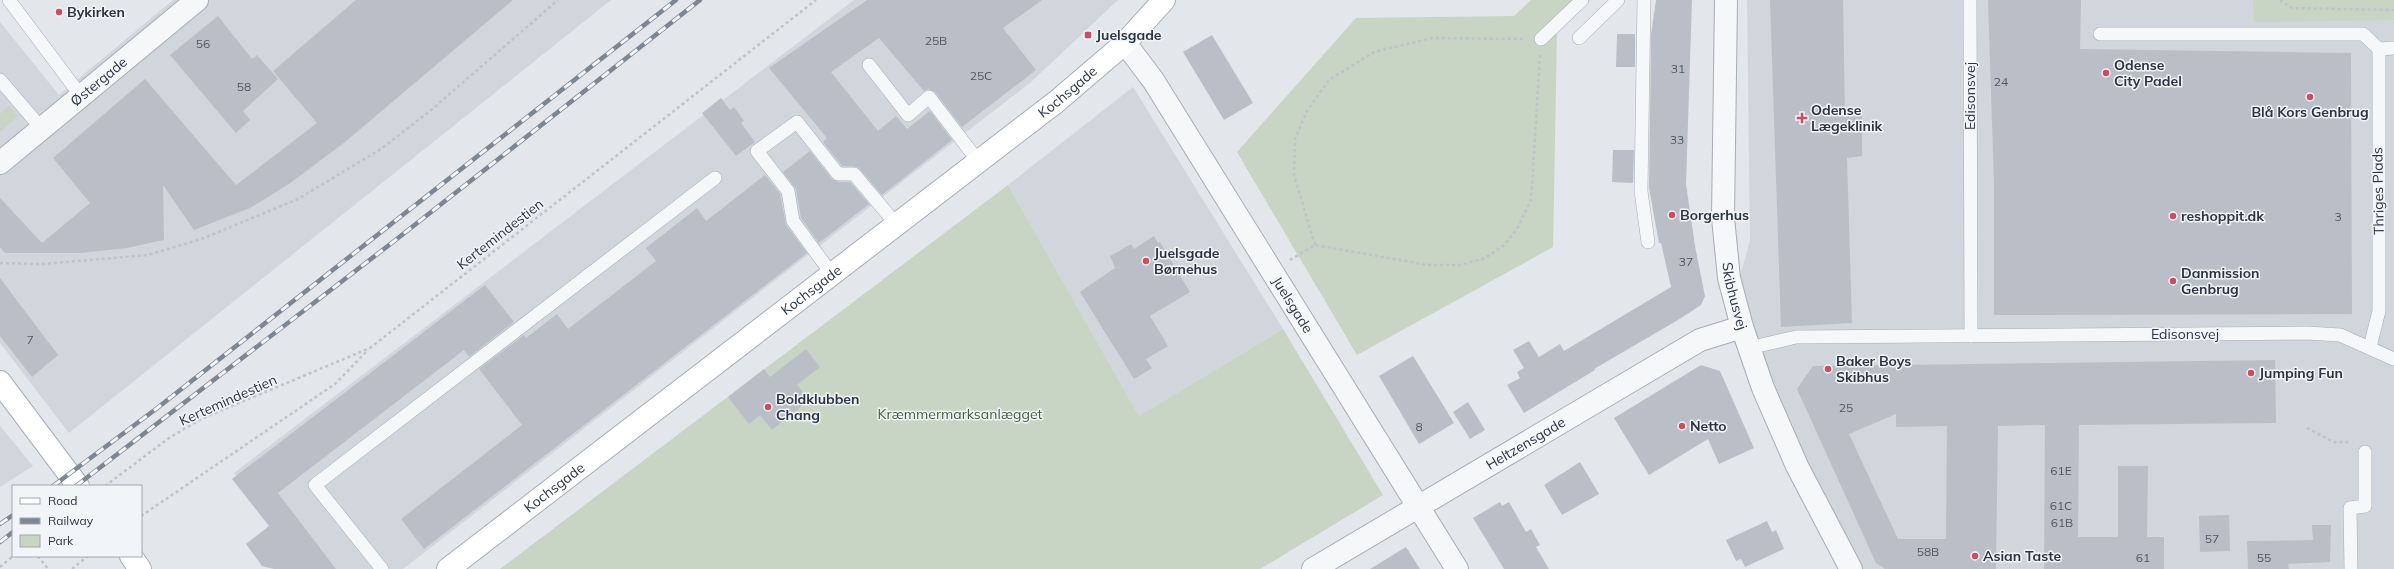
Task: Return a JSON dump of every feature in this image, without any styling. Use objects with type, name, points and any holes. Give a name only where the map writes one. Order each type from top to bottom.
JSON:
[{"type":"main road","name":"Kochsgade","points":[[448,569],[831,273],[1056,102],[1125,43],[1164,0]]},
{"type":"main road","points":[[0,382],[77,485]]},
{"type":"main road","points":[[132,557],[140,569]]},
{"type":"street","name":"Østergade","points":[[0,164],[197,0]]},
{"type":"street","name":"Skibhusvej","points":[[1726,0],[1723,218],[1729,278],[1742,327],[1763,388],[1797,466],[1851,569]]},
{"type":"street","name":"Juelsgade","points":[[1125,43],[1153,80],[1457,569]]},
{"type":"street","name":"Heltzensgade","points":[[1313,569],[1700,340],[1742,327]]},
{"type":"lane","points":[[9,0],[81,96]]},
{"type":"lane","points":[[1541,39],[1582,0]]},
{"type":"lane","points":[[1579,38],[1618,0]]},
{"type":"lane","points":[[1644,0],[1641,191],[1648,242]]},
{"type":"lane","name":"Edisonsvej","points":[[1970,0],[1971,336]]},
{"type":"lane","points":[[2100,34],[2363,34],[2379,49],[2394,48]]},
{"type":"lane","name":"Thriges Plads","points":[[2370,347],[2378,311],[2379,49]]},
{"type":"lane","points":[[869,65],[908,115],[929,97],[978,161]]},
{"type":"lane","points":[[0,80],[42,129]]},
{"type":"lane","points":[[831,273],[794,221],[788,191],[757,151],[796,122],[838,174],[854,174],[896,224]]},
{"type":"lane","points":[[382,569],[315,485],[715,178]]},
{"type":"lane","name":"Edisonsvej","points":[[1749,348],[1796,337],[2307,333],[2340,335],[2370,347],[2394,359]]},
{"type":"lane","points":[[2351,569],[2350,508],[2365,506],[2365,452]]},
{"type":"path","points":[[0,263],[48,263],[148,255],[204,238],[298,199],[381,149],[430,111],[558,0]]},
{"type":"path","name":"Kertemindestien","points":[[106,485],[169,438],[201,420],[370,348],[816,0]]},
{"type":"path","points":[[2280,0],[2292,8],[2394,10]]},
{"type":"path","points":[[1271,271],[1315,245],[1434,265],[1460,265],[1485,258],[1504,245],[1517,229],[1531,200],[1541,39],[1432,38],[1374,52],[1329,80],[1307,111],[1295,139],[1294,175],[1315,245]]},
{"type":"path","points":[[142,515],[336,384],[370,348]]},
{"type":"path","points":[[2307,428],[2334,442],[2356,442]]},
{"type":"path","points":[[0,567],[12,557]]},
{"type":"path","points":[[39,557],[48,569]]},
{"type":"path","points":[[72,569],[87,557]]},
{"type":"shaded area","points":[[173,0],[611,0],[69,433],[0,343],[0,22],[59,95]]},
{"type":"shaded area","points":[[854,0],[1118,0],[1031,82],[403,569],[309,569],[234,473]]},
{"type":"shaded area","points":[[1747,0],[2394,0],[2394,569],[1844,569],[1726,325],[1750,241]]},
{"type":"shaded area","name":"Juelsgade Børnehus","points":[[1133,87],[1283,329],[1139,416],[1008,185]]},
{"type":"shaded area","points":[[0,426],[33,466],[0,487]]},
{"type":"green space","points":[[1531,0],[1590,0],[1557,31],[1553,247],[1357,355],[1237,152],[1356,18],[1514,16]]},
{"type":"green space","points":[[2253,0],[2394,0],[2394,20],[2254,22]]},
{"type":"green space","points":[[9,106],[18,116],[0,132],[0,114]]},
{"type":"green space","name":"Kræmmermarksanlægget","points":[[1008,185],[1139,416],[1283,329],[1383,495],[1260,569],[500,569]]},
{"type":"building","points":[[356,0],[513,0],[345,142],[289,184],[250,208],[194,230],[163,185],[164,240],[127,248],[81,253],[5,253],[0,247],[0,198],[42,243],[90,203],[53,158],[145,79],[236,185],[317,123],[273,71]]},
{"type":"building","points":[[867,0],[1042,0],[1003,28],[1036,70],[962,127],[935,92],[928,89],[924,91],[879,38],[831,72],[878,131],[896,116],[907,129],[930,111],[952,140],[882,195],[858,167],[842,166],[823,142],[827,138],[769,68]]},
{"type":"building","name":"Borgerhus","points":[[1656,0],[1692,0],[1686,184],[1695,246],[1705,296],[1701,305],[1678,320],[1594,369],[1595,370],[1524,413],[1507,385],[1520,378],[1517,372],[1524,368],[1513,350],[1529,341],[1539,357],[1560,344],[1564,351],[1671,287],[1661,243],[1659,243],[1649,188],[1651,35]]},
{"type":"building","points":[[1770,0],[1843,0],[1845,117],[1862,116],[1862,156],[1847,158],[1852,323],[1781,327]]},
{"type":"building","points":[[1988,0],[2081,0],[2080,49],[2351,53],[2352,314],[1994,315],[1994,184]]},
{"type":"building","points":[[218,16],[252,59],[257,55],[278,79],[243,111],[250,120],[236,133],[170,55]]},
{"type":"building","points":[[1617,34],[1635,34],[1635,67],[1616,67]]},
{"type":"building","points":[[1212,35],[1253,103],[1224,120],[1183,52]]},
{"type":"building","points":[[721,98],[730,110],[734,107],[744,121],[741,123],[755,142],[736,156],[702,113]]},
{"type":"building","points":[[1613,150],[1634,150],[1633,183],[1612,182]]},
{"type":"building","points":[[810,151],[832,179],[838,182],[850,182],[869,204],[819,243],[801,218],[796,189],[783,172]]},
{"type":"building","points":[[765,175],[780,194],[786,225],[807,253],[424,549],[401,519],[522,425],[479,369],[524,335],[526,338],[557,314],[568,329],[656,261],[646,248],[697,208],[706,221]]},
{"type":"building","points":[[1154,236],[1158,243],[1160,242],[1190,292],[1150,316],[1168,346],[1146,359],[1152,368],[1134,379],[1080,292],[1115,268],[1110,256],[1131,244],[1134,249]]},
{"type":"building","points":[[0,278],[58,355],[32,377],[0,336]]},
{"type":"building","points":[[485,285],[514,322],[469,357],[464,350],[278,493],[336,569],[274,569],[262,566],[246,544],[269,526],[232,479]]},
{"type":"building","name":"Boldklubben Chang","points":[[806,349],[820,367],[797,385],[809,400],[772,430],[760,415],[749,424],[728,397],[764,369],[770,377]]},
{"type":"building","points":[[1413,356],[1454,423],[1419,444],[1379,376]]},
{"type":"building","points":[[2275,360],[2276,423],[2079,425],[2078,537],[2118,537],[2118,466],[2148,466],[2147,537],[2164,537],[2164,569],[2044,569],[2045,425],[1998,426],[1996,569],[1885,569],[1876,563],[1797,389],[1813,366]],"holes":[[[1896,414],[1896,427],[1947,426],[1946,539],[1898,539],[1849,434]]]},
{"type":"building","name":"Netto","points":[[1701,365],[1720,371],[1754,448],[1719,464],[1708,439],[1649,475],[1614,418]]},
{"type":"building","points":[[1468,402],[1485,430],[1470,439],[1453,412]]},
{"type":"building","points":[[1580,462],[1599,494],[1562,515],[1544,485]]},
{"type":"building","points":[[1500,502],[1502,506],[1509,502],[1526,532],[1531,529],[1540,545],[1536,547],[1549,569],[1504,569],[1473,518]]},
{"type":"building","points":[[2229,515],[2230,551],[2200,552],[2199,516]]},
{"type":"building","points":[[1767,521],[1772,532],[1776,530],[1784,549],[1745,567],[1741,559],[1736,561],[1726,540]]},
{"type":"building","points":[[2312,525],[2331,525],[2330,562],[2288,564],[2289,569],[2248,569],[2247,541],[2313,540]]},
{"type":"building","points":[[1406,547],[1420,569],[1370,569]]},
{"type":"railway","points":[[54,485],[156,409],[676,0]]},
{"type":"railway","points":[[77,485],[393,242],[700,0]]},
{"type":"railway","points":[[0,524],[12,516]]},
{"type":"railway","points":[[0,542],[12,533]]},
{"type":"place","name":"Bykirken","points":[[59,12]]},
{"type":"place","name":"Juelsgade","points":[[1088,35]]},
{"type":"place","name":"Odense City Padel","points":[[2106,73]]},
{"type":"place","name":"Blå Kors Genbrug","points":[[2310,97]]},
{"type":"place","name":"Odense Lægeklinik","points":[[1802,118]]},
{"type":"place","name":"Borgerhus","points":[[1672,215]]},
{"type":"place","name":"reshoppit.dk","points":[[2173,216]]},
{"type":"place","name":"Juelsgade Børnehus","points":[[1146,261]]},
{"type":"place","name":"Danmission Genbrug","points":[[2173,281]]},
{"type":"place","name":"Baker Boys Skibhus","points":[[1828,369]]},
{"type":"place","name":"Jumping Fun","points":[[2251,373]]},
{"type":"place","name":"Boldklubben Chang","points":[[768,407]]},
{"type":"place","name":"Netto","points":[[1682,426]]},
{"type":"place","name":"Asian Taste","points":[[1975,556]]}]
